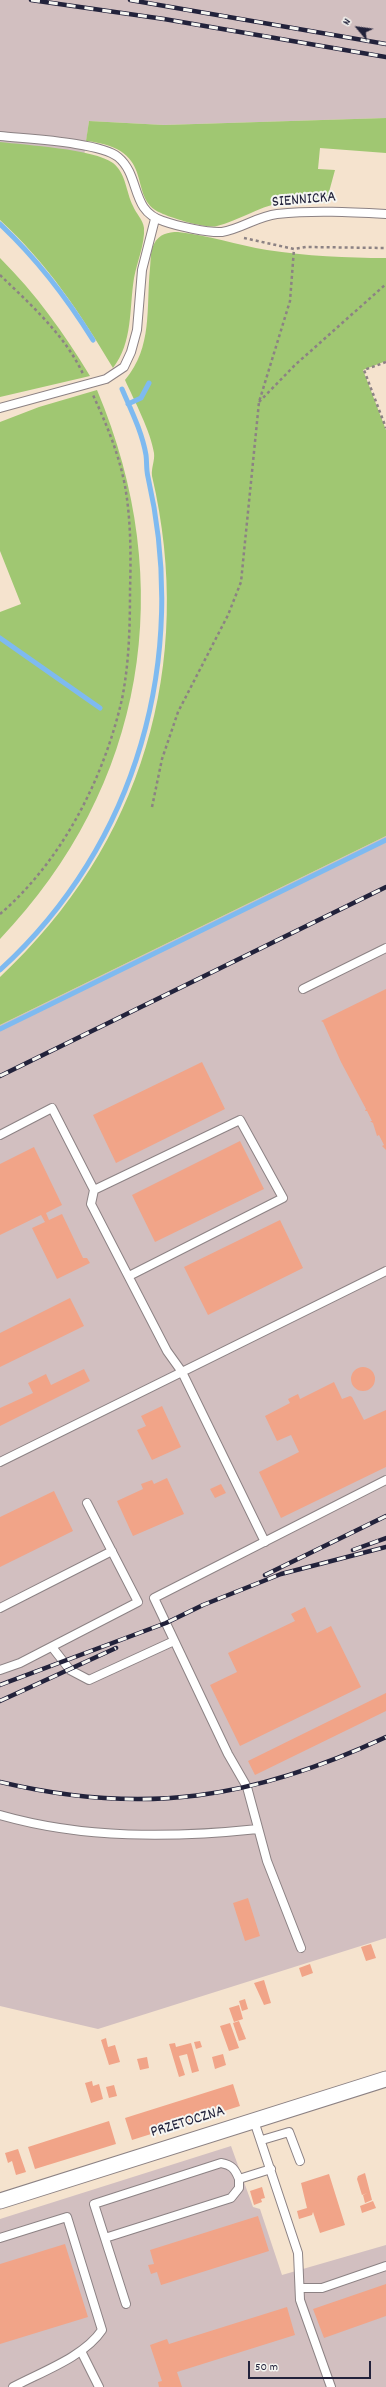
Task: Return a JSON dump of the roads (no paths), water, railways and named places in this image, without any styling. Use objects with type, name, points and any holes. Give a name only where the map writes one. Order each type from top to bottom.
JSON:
[{"type":"street","name":"PRZETOCZNA","points":[[0,2201],[386,2079]]},
{"type":"lane","points":[[0,136],[69,144],[112,153],[126,166],[139,202],[147,213],[155,218],[144,260],[139,317],[130,356],[118,372],[106,379],[0,408]]},
{"type":"lane","name":"SIENNICKA","points":[[155,218],[222,232],[275,214],[334,211],[386,214]]},
{"type":"lane","points":[[303,989],[386,948]]},
{"type":"lane","points":[[0,1135],[52,1108],[94,1190],[92,1204],[167,1351],[182,1372],[265,1542]]},
{"type":"lane","points":[[94,1190],[240,1120],[283,1198],[129,1276]]},
{"type":"lane","points":[[0,1462],[386,1271]]},
{"type":"lane","points":[[301,1948],[267,1861],[246,1787],[228,1754],[154,1598],[386,1480]]},
{"type":"lane","points":[[0,1670],[20,1664],[138,1602],[87,1504]]},
{"type":"lane","points":[[0,1608],[112,1551]]},
{"type":"lane","points":[[52,1647],[70,1670],[89,1680],[174,1641]]},
{"type":"lane","points":[[0,1815],[29,1823],[122,1835],[210,1834],[258,1829]]},
{"type":"lane","points":[[254,2121],[262,2140],[298,2253],[300,2300],[331,2387]]},
{"type":"lane","points":[[262,2140],[289,2132],[300,2161]]},
{"type":"lane","points":[[105,2238],[231,2198],[239,2188],[239,2179],[235,2170],[229,2164],[221,2163],[94,2204],[126,2304]]},
{"type":"lane","points":[[239,2179],[271,2170]]},
{"type":"lane","points":[[0,2238],[67,2217],[102,2330],[94,2341],[81,2351],[13,2387]]},
{"type":"lane","points":[[300,2288],[322,2288],[386,2266]]},
{"type":"lane","points":[[81,2351],[99,2387]]},
{"type":"waterway","points":[[0,224],[50,279],[73,309],[93,340]]},
{"type":"waterway","points":[[128,404],[141,398],[149,383]]},
{"type":"waterway","points":[[0,970],[48,920],[87,865],[118,806],[141,744],[156,679],[162,612],[159,545],[147,474],[144,446],[136,421],[122,389]]},
{"type":"waterway","points":[[0,638],[100,708]]},
{"type":"waterway","points":[[0,1029],[386,840]]},
{"type":"railway","points":[[31,0],[164,19],[386,57]]},
{"type":"railway","points":[[130,0],[386,44]]},
{"type":"railway","points":[[0,1076],[386,887]]},
{"type":"railway","points":[[265,1575],[386,1516]]},
{"type":"railway","points":[[353,1550],[386,1538]]},
{"type":"railway","points":[[0,1685],[166,1623],[203,1605],[281,1574],[386,1547]]},
{"type":"railway","points":[[0,1701],[116,1648]]},
{"type":"railway","points":[[0,1782],[52,1792],[102,1798],[150,1799],[197,1796],[243,1787],[290,1775],[337,1758],[386,1737]]}]
